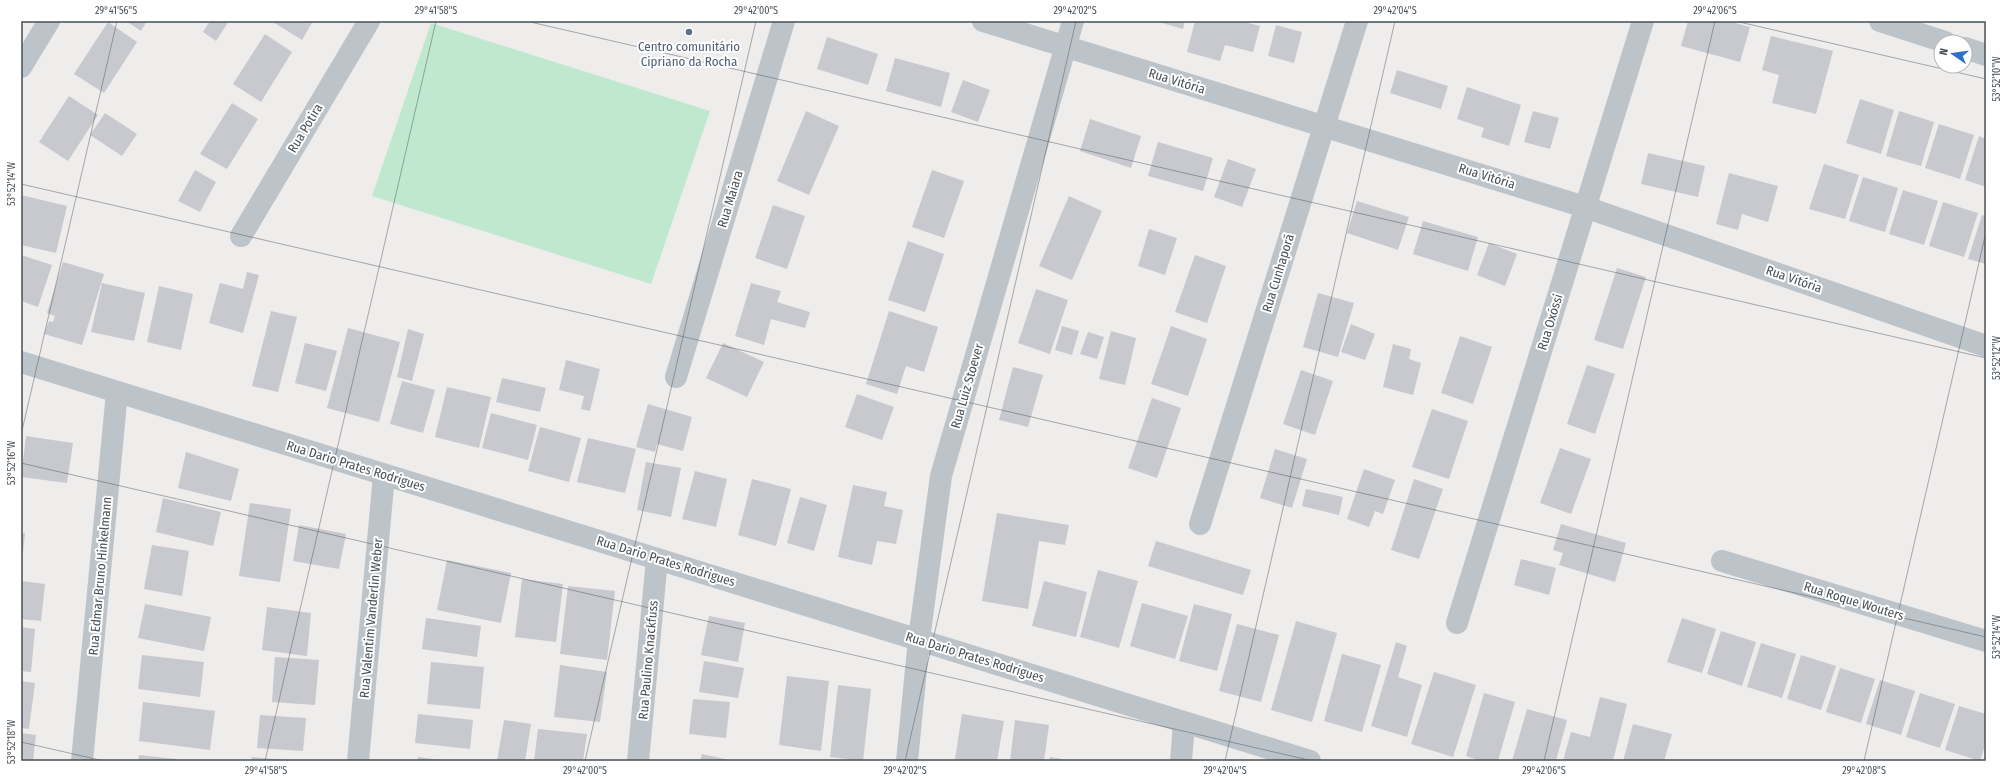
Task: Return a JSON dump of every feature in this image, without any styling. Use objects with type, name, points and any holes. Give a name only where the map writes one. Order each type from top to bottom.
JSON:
[{"type":"street","points":[[21,67],[48,21]]},
{"type":"street","name":"Rua Potira","points":[[241,236],[369,21]]},
{"type":"street","name":"Rua Maiara","points":[[676,377],[784,21]]},
{"type":"street","name":"Rua Vitória","points":[[983,21],[1586,207],[1986,346]]},
{"type":"street","name":"Rua Luiz Stoever","points":[[907,761],[919,639],[941,476],[1073,21]]},
{"type":"street","name":"Rua Cunhaporã","points":[[1200,524],[1357,21]]},
{"type":"street","name":"Rua Oxóssi","points":[[1456,623],[1644,21]]},
{"type":"street","points":[[1880,21],[1933,38]]},
{"type":"street","points":[[1973,51],[1986,55]]},
{"type":"street","name":"Rua Dario Prates Rodrigues","points":[[21,362],[1310,761]]},
{"type":"street","name":"Rua Edmar Bruno Hinkelmann","points":[[82,761],[117,392]]},
{"type":"street","name":"Rua Valentim Vanderlin Weber","points":[[358,761],[384,475]]},
{"type":"street","name":"Rua Paulino Knackfuss","points":[[638,761],[657,559]]},
{"type":"street","name":"Rua Roque Wouters","points":[[1722,561],[1986,641]]},
{"type":"street","points":[[1181,761],[1184,723]]},
{"type":"green space","points":[[431,23],[710,111],[651,284],[372,196]]},
{"type":"building","points":[[126,21],[147,21],[141,31]]},
{"type":"building","points":[[210,21],[229,21],[216,41],[203,32]]},
{"type":"building","points":[[313,21],[302,40],[273,22]]},
{"type":"building","points":[[1155,21],[1185,21],[1183,29]]},
{"type":"building","points":[[1195,21],[1240,21],[1260,26],[1253,52],[1225,45],[1220,61],[1187,52]]},
{"type":"building","points":[[1688,21],[1728,21],[1750,27],[1740,62],[1681,46]]},
{"type":"building","points":[[108,22],[137,42],[104,93],[74,74]]},
{"type":"building","points":[[1276,25],[1302,32],[1294,63],[1268,56]]},
{"type":"building","points":[[265,34],[292,52],[261,102],[233,84]]},
{"type":"building","points":[[1771,36],[1833,51],[1816,114],[1772,103],[1779,75],[1762,70]]},
{"type":"building","points":[[827,37],[878,54],[868,85],[817,69]]},
{"type":"building","points":[[895,58],[950,73],[941,107],[886,91]]},
{"type":"building","points":[[1397,70],[1448,86],[1441,109],[1390,93]]},
{"type":"building","points":[[963,80],[990,90],[978,122],[951,112]]},
{"type":"building","points":[[1467,87],[1521,105],[1509,146],[1481,137],[1484,128],[1457,119]]},
{"type":"building","points":[[69,96],[98,115],[68,161],[39,142]]},
{"type":"building","points":[[1860,99],[1894,110],[1881,154],[1846,143]]},
{"type":"building","points":[[232,103],[258,119],[227,169],[200,154]]},
{"type":"building","points":[[806,111],[839,126],[809,195],[777,181]]},
{"type":"building","points":[[1533,111],[1559,118],[1550,149],[1524,142]]},
{"type":"building","points":[[1899,111],[1934,122],[1921,166],[1886,156]]},
{"type":"building","points":[[105,113],[137,134],[122,156],[90,135]]},
{"type":"building","points":[[1090,119],[1141,136],[1131,168],[1080,151]]},
{"type":"building","points":[[1939,124],[1974,135],[1960,179],[1925,168]]},
{"type":"building","points":[[1979,136],[1986,139],[1986,187],[1965,180]]},
{"type":"building","points":[[1158,142],[1213,158],[1203,191],[1148,176]]},
{"type":"building","points":[[1648,153],[1705,166],[1698,197],[1641,184]]},
{"type":"building","points":[[1228,159],[1256,169],[1242,207],[1214,197]]},
{"type":"building","points":[[1824,164],[1859,175],[1845,219],[1809,209]]},
{"type":"building","points":[[195,170],[216,182],[200,212],[178,201]]},
{"type":"building","points":[[932,170],[964,181],[944,238],[912,227]]},
{"type":"building","points":[[1729,173],[1778,186],[1768,222],[1742,214],[1738,230],[1716,224]]},
{"type":"building","points":[[1863,177],[1898,188],[1885,232],[1849,221]]},
{"type":"building","points":[[1903,190],[1938,201],[1924,245],[1889,234]]},
{"type":"building","points":[[21,195],[67,206],[56,253],[21,245]]},
{"type":"building","points":[[1069,196],[1102,211],[1072,280],[1039,266]]},
{"type":"building","points":[[1357,201],[1409,217],[1398,250],[1347,233]]},
{"type":"building","points":[[1943,202],[1978,213],[1964,257],[1929,246]]},
{"type":"building","points":[[773,205],[805,216],[787,269],[755,258]]},
{"type":"building","points":[[1982,215],[1986,216],[1986,264],[1968,259]]},
{"type":"building","points":[[1423,221],[1478,237],[1468,271],[1413,254]]},
{"type":"building","points":[[1149,229],[1177,238],[1165,275],[1138,266]]},
{"type":"building","points":[[908,241],[944,254],[925,312],[888,300]]},
{"type":"building","points":[[1489,243],[1517,254],[1505,286],[1477,275]]},
{"type":"building","points":[[21,255],[52,265],[38,307],[21,301]]},
{"type":"building","points":[[1195,255],[1226,266],[1207,323],[1175,312]]},
{"type":"building","points":[[63,262],[104,274],[82,345],[44,334],[49,321],[53,322],[55,316],[47,313]]},
{"type":"building","points":[[1617,268],[1646,277],[1623,349],[1594,340]]},
{"type":"building","points":[[247,272],[259,275],[243,333],[209,323],[220,283],[243,289]]},
{"type":"building","points":[[102,283],[145,293],[134,341],[91,332]]},
{"type":"building","points":[[751,283],[781,291],[777,302],[810,312],[805,328],[771,319],[764,345],[735,336]]},
{"type":"building","points":[[159,286],[193,294],[181,350],[147,342]]},
{"type":"building","points":[[1036,289],[1068,300],[1050,354],[1018,343]]},
{"type":"building","points":[[1318,293],[1354,303],[1338,357],[1303,347]]},
{"type":"building","points":[[271,311],[297,317],[278,392],[252,386]]},
{"type":"building","points":[[889,311],[938,327],[924,372],[906,366],[897,394],[866,384]]},
{"type":"building","points":[[1351,324],[1375,334],[1365,360],[1341,352]]},
{"type":"building","points":[[1062,326],[1079,331],[1072,355],[1055,350]]},
{"type":"building","points":[[1171,326],[1207,339],[1188,396],[1151,384]]},
{"type":"building","points":[[348,328],[400,342],[379,422],[327,408]]},
{"type":"building","points":[[408,329],[424,334],[412,381],[397,377]]},
{"type":"building","points":[[1111,331],[1136,338],[1125,385],[1099,379]]},
{"type":"building","points":[[1088,332],[1104,337],[1097,359],[1080,354]]},
{"type":"building","points":[[1460,336],[1492,347],[1473,404],[1441,393]]},
{"type":"building","points":[[305,343],[337,351],[326,391],[295,383]]},
{"type":"building","points":[[723,343],[764,362],[747,397],[706,378]]},
{"type":"building","points":[[1393,344],[1411,349],[1409,359],[1421,363],[1413,395],[1383,387]]},
{"type":"building","points":[[566,360],[600,369],[590,411],[581,409],[584,396],[559,390]]},
{"type":"building","points":[[1587,365],[1615,374],[1595,434],[1567,424]]},
{"type":"building","points":[[1013,367],[1043,375],[1028,427],[999,420]]},
{"type":"building","points":[[1301,370],[1333,381],[1315,435],[1283,424]]},
{"type":"building","points":[[502,378],[546,388],[540,412],[496,402]]},
{"type":"building","points":[[402,381],[435,390],[423,433],[390,424]]},
{"type":"building","points":[[447,387],[491,397],[479,448],[435,437]]},
{"type":"building","points":[[857,394],[894,407],[882,440],[845,427]]},
{"type":"building","points":[[1152,398],[1181,408],[1157,478],[1128,468]]},
{"type":"building","points":[[648,404],[692,417],[683,451],[657,444],[655,452],[636,447]]},
{"type":"building","points":[[1432,409],[1468,421],[1449,479],[1412,467]]},
{"type":"building","points":[[491,413],[537,425],[528,460],[482,448]]},
{"type":"building","points":[[540,427],[581,438],[569,482],[528,471]]},
{"type":"building","points":[[26,436],[73,443],[67,483],[21,477]]},
{"type":"building","points":[[588,438],[636,449],[625,493],[577,482]]},
{"type":"building","points":[[1560,448],[1591,459],[1571,514],[1540,503]]},
{"type":"building","points":[[1275,449],[1307,459],[1292,508],[1260,498]]},
{"type":"building","points":[[186,452],[239,469],[231,501],[178,488]]},
{"type":"building","points":[[646,462],[681,468],[671,517],[637,510]]},
{"type":"building","points":[[1364,469],[1395,480],[1383,514],[1375,511],[1369,527],[1347,519]]},
{"type":"building","points":[[695,471],[727,479],[716,527],[682,519]]},
{"type":"building","points":[[752,479],[791,489],[776,546],[738,535]]},
{"type":"building","points":[[1414,479],[1443,489],[1419,559],[1391,550]]},
{"type":"building","points":[[853,485],[887,492],[884,506],[903,510],[896,544],[877,541],[872,565],[838,557]]},
{"type":"building","points":[[1306,489],[1343,497],[1339,515],[1302,506]]},
{"type":"building","points":[[800,497],[827,505],[814,551],[787,543]]},
{"type":"building","points":[[163,498],[221,512],[213,546],[156,532]]},
{"type":"building","points":[[250,503],[291,509],[280,582],[239,576]]},
{"type":"building","points":[[997,513],[1069,525],[1065,545],[1039,541],[1028,609],[982,601]]},
{"type":"building","points":[[1561,524],[1626,543],[1615,582],[1559,565],[1563,553],[1553,550]]},
{"type":"building","points":[[299,525],[346,534],[339,569],[293,561]]},
{"type":"building","points":[[21,533],[25,533],[22,562],[21,562]]},
{"type":"building","points":[[1156,541],[1251,570],[1243,595],[1148,566]]},
{"type":"building","points":[[152,545],[189,551],[182,596],[144,589]]},
{"type":"building","points":[[1521,559],[1556,568],[1549,595],[1514,585]]},
{"type":"building","points":[[447,560],[511,573],[501,623],[437,610]]},
{"type":"building","points":[[1098,570],[1138,581],[1119,648],[1080,637]]},
{"type":"building","points":[[522,579],[563,584],[556,642],[515,637]]},
{"type":"building","points":[[21,581],[45,584],[41,621],[21,619]]},
{"type":"building","points":[[1044,581],[1087,592],[1076,637],[1032,626]]},
{"type":"building","points":[[568,586],[615,591],[607,660],[560,654]]},
{"type":"building","points":[[1142,603],[1188,616],[1175,659],[1130,646]]},
{"type":"building","points":[[145,604],[211,617],[204,651],[138,638]]},
{"type":"building","points":[[1194,604],[1232,614],[1217,671],[1179,661]]},
{"type":"building","points":[[267,607],[311,613],[307,656],[262,650]]},
{"type":"building","points":[[709,616],[745,623],[738,662],[701,655]]},
{"type":"building","points":[[426,618],[481,626],[477,657],[422,649]]},
{"type":"building","points":[[1682,618],[1716,629],[1702,673],[1667,662]]},
{"type":"building","points":[[1296,621],[1337,633],[1312,722],[1271,710]]},
{"type":"building","points":[[1237,624],[1279,635],[1261,702],[1219,691]]},
{"type":"building","points":[[21,627],[35,629],[31,672],[21,671]]},
{"type":"building","points":[[1721,631],[1756,642],[1742,686],[1707,674]]},
{"type":"building","points":[[1396,642],[1407,646],[1398,677],[1422,685],[1407,737],[1371,726]]},
{"type":"building","points":[[1761,643],[1796,654],[1782,698],[1747,687]]},
{"type":"building","points":[[1342,654],[1381,665],[1362,732],[1324,721]]},
{"type":"building","points":[[142,655],[204,662],[200,697],[138,689]]},
{"type":"building","points":[[1801,655],[1836,666],[1821,710],[1787,699]]},
{"type":"building","points":[[275,657],[319,660],[315,705],[272,702]]},
{"type":"building","points":[[704,661],[744,668],[738,698],[699,692]]},
{"type":"building","points":[[431,662],[484,667],[480,709],[427,704]]},
{"type":"building","points":[[560,665],[607,672],[600,722],[554,717]]},
{"type":"building","points":[[1840,668],[1875,679],[1861,723],[1826,712]]},
{"type":"building","points":[[1434,672],[1476,685],[1453,757],[1411,744]]},
{"type":"building","points":[[787,676],[829,681],[821,751],[779,745]]},
{"type":"building","points":[[1880,680],[1915,691],[1901,735],[1866,724]]},
{"type":"building","points":[[21,681],[35,683],[29,729],[21,728]]},
{"type":"building","points":[[838,685],[871,689],[863,761],[830,757]]},
{"type":"building","points":[[1484,693],[1515,702],[1498,761],[1481,761],[1466,756]]},
{"type":"building","points":[[1920,693],[1955,704],[1940,748],[1906,737]]},
{"type":"building","points":[[1600,697],[1627,704],[1613,761],[1563,761],[1571,732],[1590,737]]},
{"type":"building","points":[[693,699],[730,702],[726,738],[689,734]]},
{"type":"building","points":[[143,702],[215,711],[210,750],[139,741]]},
{"type":"building","points":[[1959,706],[1986,714],[1986,742],[1980,761],[1945,750]]},
{"type":"building","points":[[1527,709],[1567,720],[1556,761],[1512,761]]},
{"type":"building","points":[[418,714],[473,720],[470,749],[415,743]]},
{"type":"building","points":[[962,714],[1004,721],[997,761],[965,761],[955,759]]},
{"type":"building","points":[[260,715],[306,718],[303,751],[257,748]]},
{"type":"building","points":[[504,720],[531,724],[525,761],[497,761]]},
{"type":"building","points":[[1015,720],[1049,725],[1044,761],[1010,761]]},
{"type":"building","points":[[1633,724],[1672,734],[1664,761],[1623,761]]},
{"type":"building","points":[[538,729],[587,734],[583,761],[534,761]]},
{"type":"building","points":[[21,733],[36,735],[33,761],[21,761]]},
{"type":"building","points":[[702,754],[729,760],[729,761],[700,761]]},
{"type":"building","points":[[139,755],[176,759],[176,761],[138,761]]},
{"type":"building","points":[[252,757],[286,760],[286,761],[251,761]]},
{"type":"building","points":[[418,757],[440,760],[440,761],[417,761]]},
{"type":"building","points":[[1050,757],[1067,760],[1067,761],[1049,761]]},
{"type":"place","name":"Centro comunitário Cipriano da Rocha","points":[[689,32]]}]
